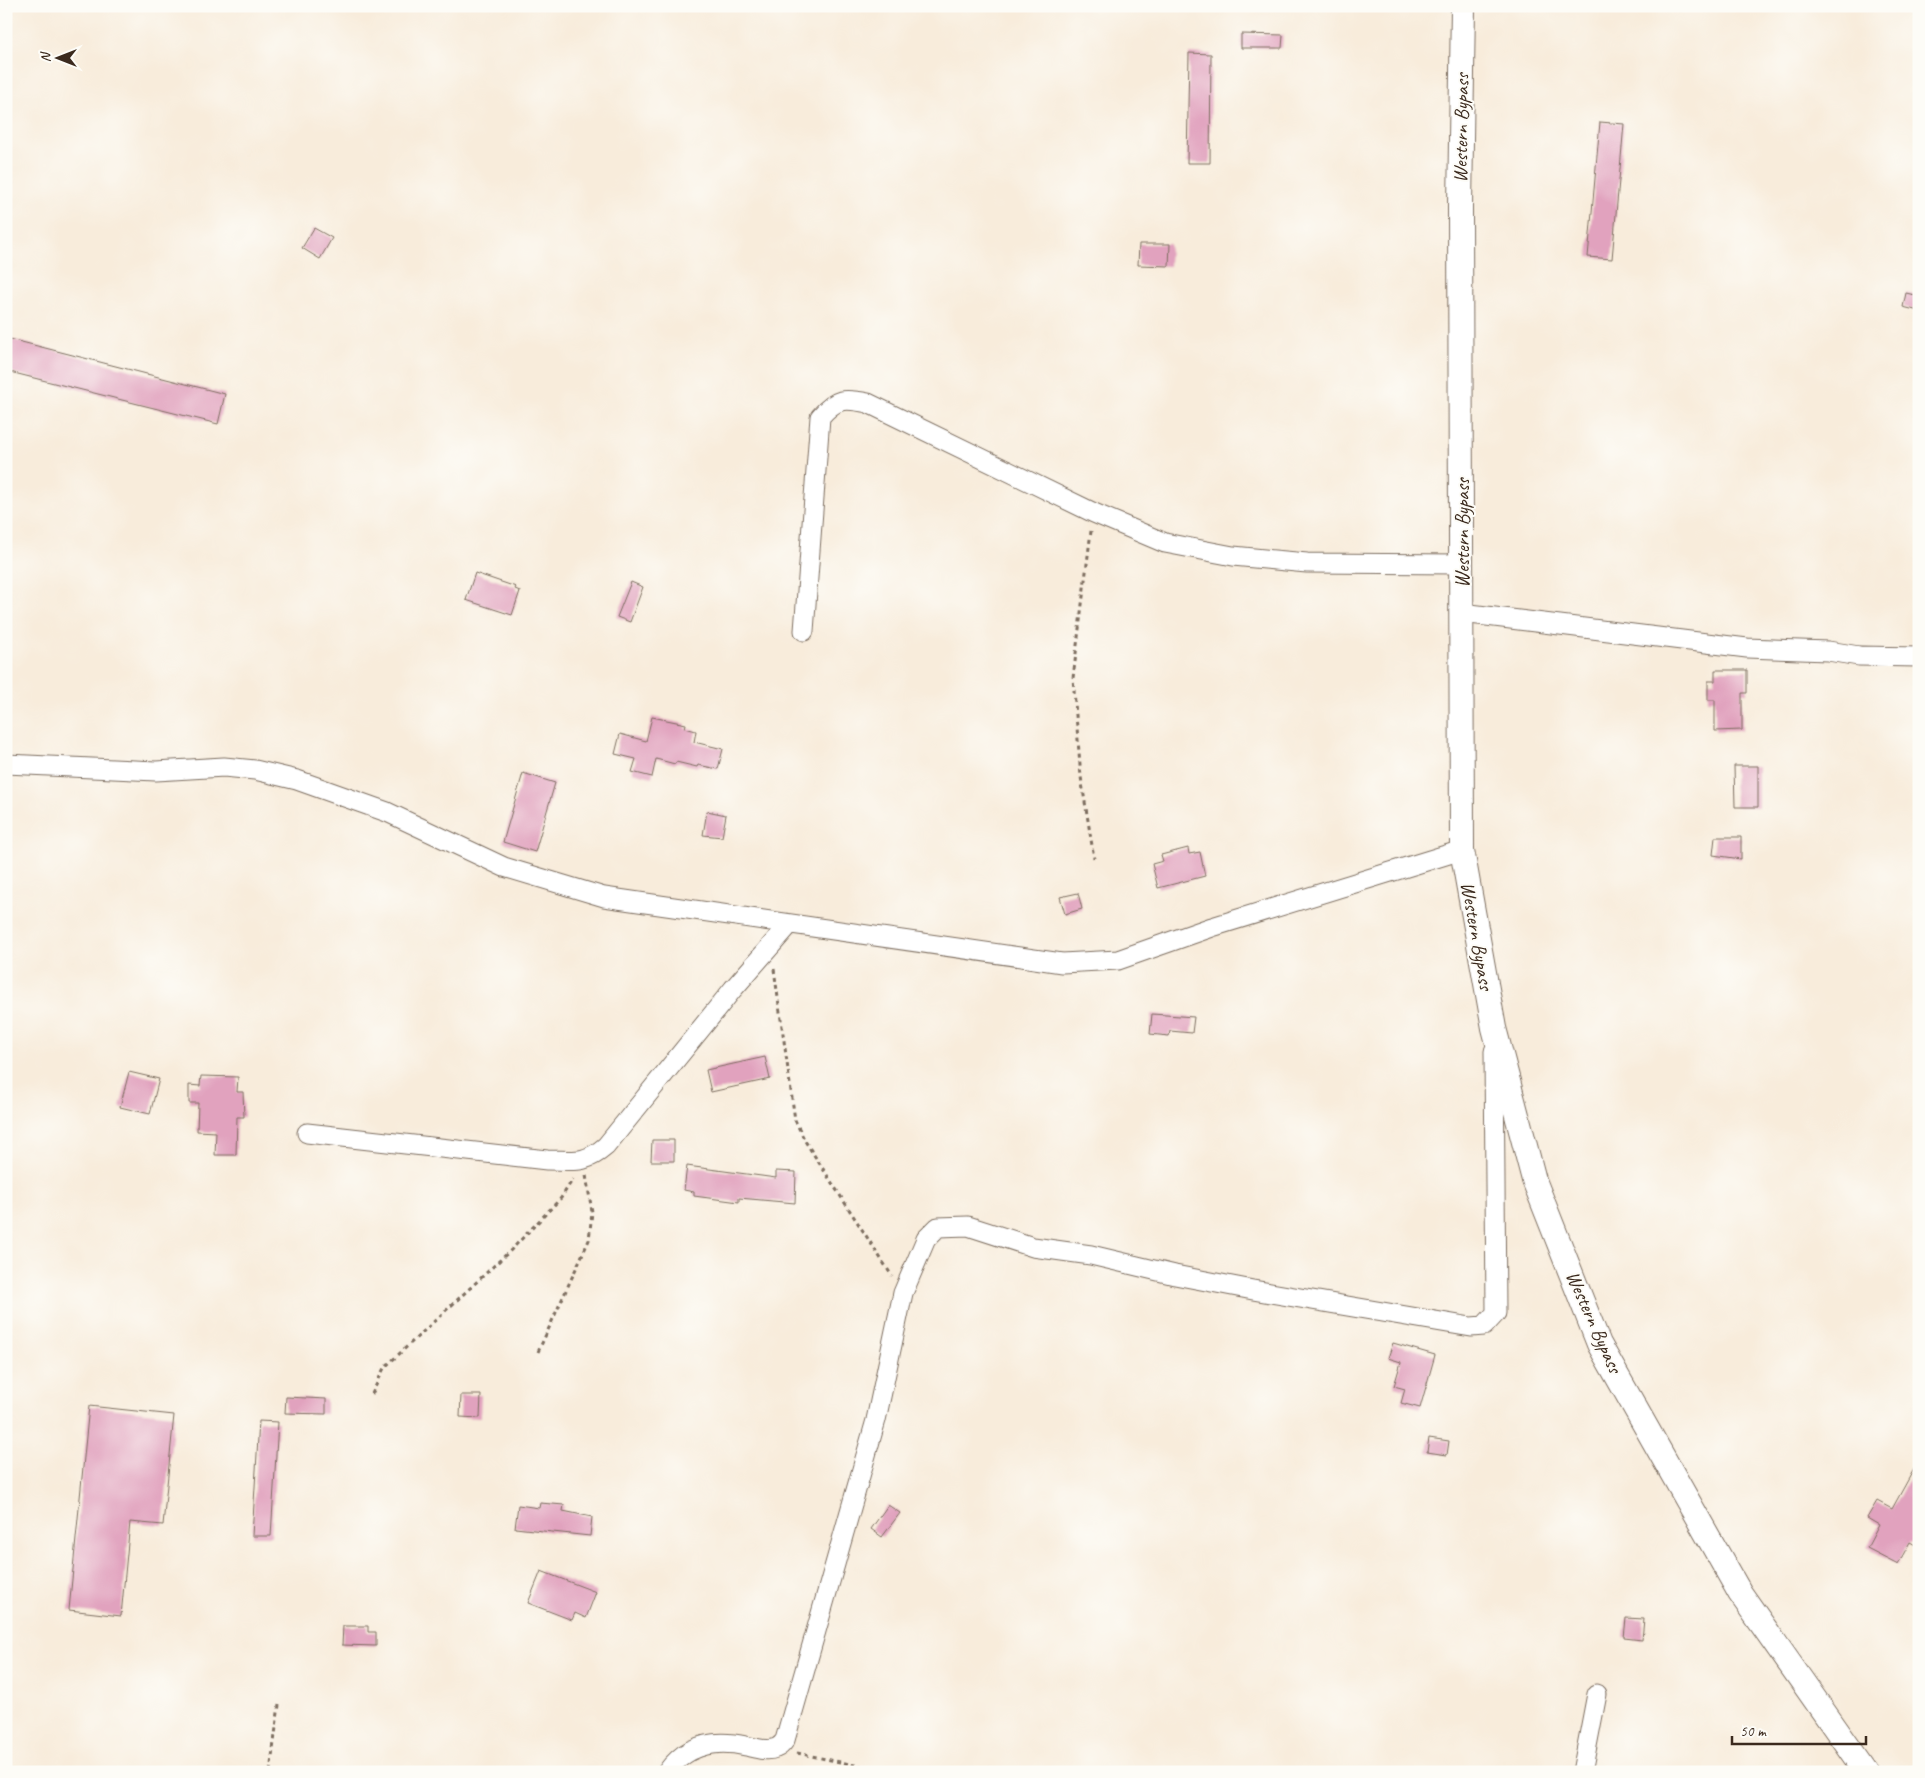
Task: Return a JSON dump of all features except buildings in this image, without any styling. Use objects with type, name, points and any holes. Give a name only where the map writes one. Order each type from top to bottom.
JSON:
[{"type":"main road","name":"Western Bypass","points":[[1463,6],[1460,207],[1462,850],[1494,1028],[1534,1180],[1599,1344],[1740,1593],[1866,1772]]},
{"type":"street","points":[[804,631],[820,417],[832,403],[850,399],[868,403],[1094,513],[1165,543],[1233,556],[1307,563],[1462,564]]},
{"type":"street","points":[[1462,613],[1747,648],[1828,651],[1859,656],[1919,657]]},
{"type":"street","points":[[6,764],[156,771],[224,767],[255,770],[297,780],[387,812],[490,861],[548,882],[604,897],[1062,963],[1118,960],[1212,927],[1462,850]]},
{"type":"street","points":[[307,1133],[547,1160],[584,1160],[593,1157],[606,1146],[733,989],[771,948],[789,925]]},
{"type":"street","points":[[667,1772],[687,1752],[700,1746],[716,1742],[765,1750],[777,1748],[785,1740],[876,1420],[903,1293],[926,1239],[938,1227],[968,1226],[1033,1247],[1091,1255],[1194,1279],[1472,1327],[1484,1326],[1496,1313],[1494,1028]]},
{"type":"street","points":[[1582,1772],[1597,1694]]},
{"type":"path","points":[[1094,513],[1073,678],[1081,777],[1094,858]]},
{"type":"path","points":[[771,948],[795,1120],[804,1141],[864,1236],[903,1293]]},
{"type":"path","points":[[538,1352],[589,1240],[592,1212],[584,1160]]},
{"type":"path","points":[[372,1394],[384,1368],[512,1249],[555,1204],[584,1160]]},
{"type":"path","points":[[270,1772],[279,1705]]},
{"type":"path","points":[[777,1748],[888,1772]]}]
